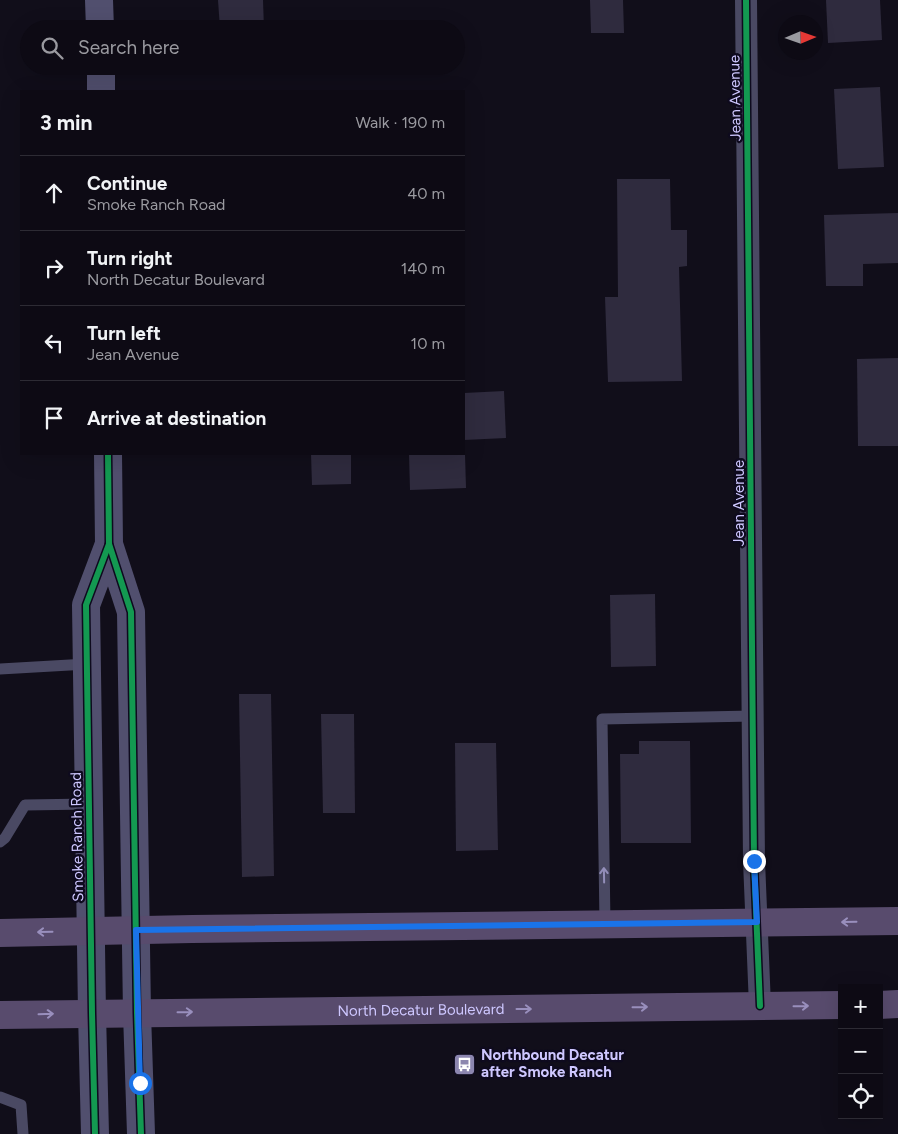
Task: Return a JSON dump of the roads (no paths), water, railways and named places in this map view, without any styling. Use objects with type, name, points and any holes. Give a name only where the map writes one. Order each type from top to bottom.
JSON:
[{"type":"main road","points":[[99,0],[100,20]]},
{"type":"main road","points":[[101,75],[101,90]]},
{"type":"main road","name":"Smoke Ranch Road","points":[[108,455],[109,544],[131,612],[137,1013],[142,1134]]},
{"type":"main road","name":"Smoke Ranch Road","points":[[95,1134],[86,605],[109,544]]},
{"type":"main road","points":[[0,933],[898,921]]},
{"type":"main road","points":[[883,1005],[898,1004]]},
{"type":"main road","name":"North Decatur Boulevard","points":[[0,1015],[838,1005]]},
{"type":"street","name":"Jean Avenue","points":[[746,0],[754,861],[760,1006]]},
{"type":"lane","points":[[0,669],[87,664]]},
{"type":"lane","points":[[605,924],[602,719],[753,716]]},
{"type":"lane","points":[[0,842],[5,838],[25,805],[89,804]]},
{"type":"lane","points":[[0,1096],[21,1105],[23,1134]]},
{"type":"place","name":"Northbound Decatur after Smoke Ranch","points":[[465,1064]]}]
